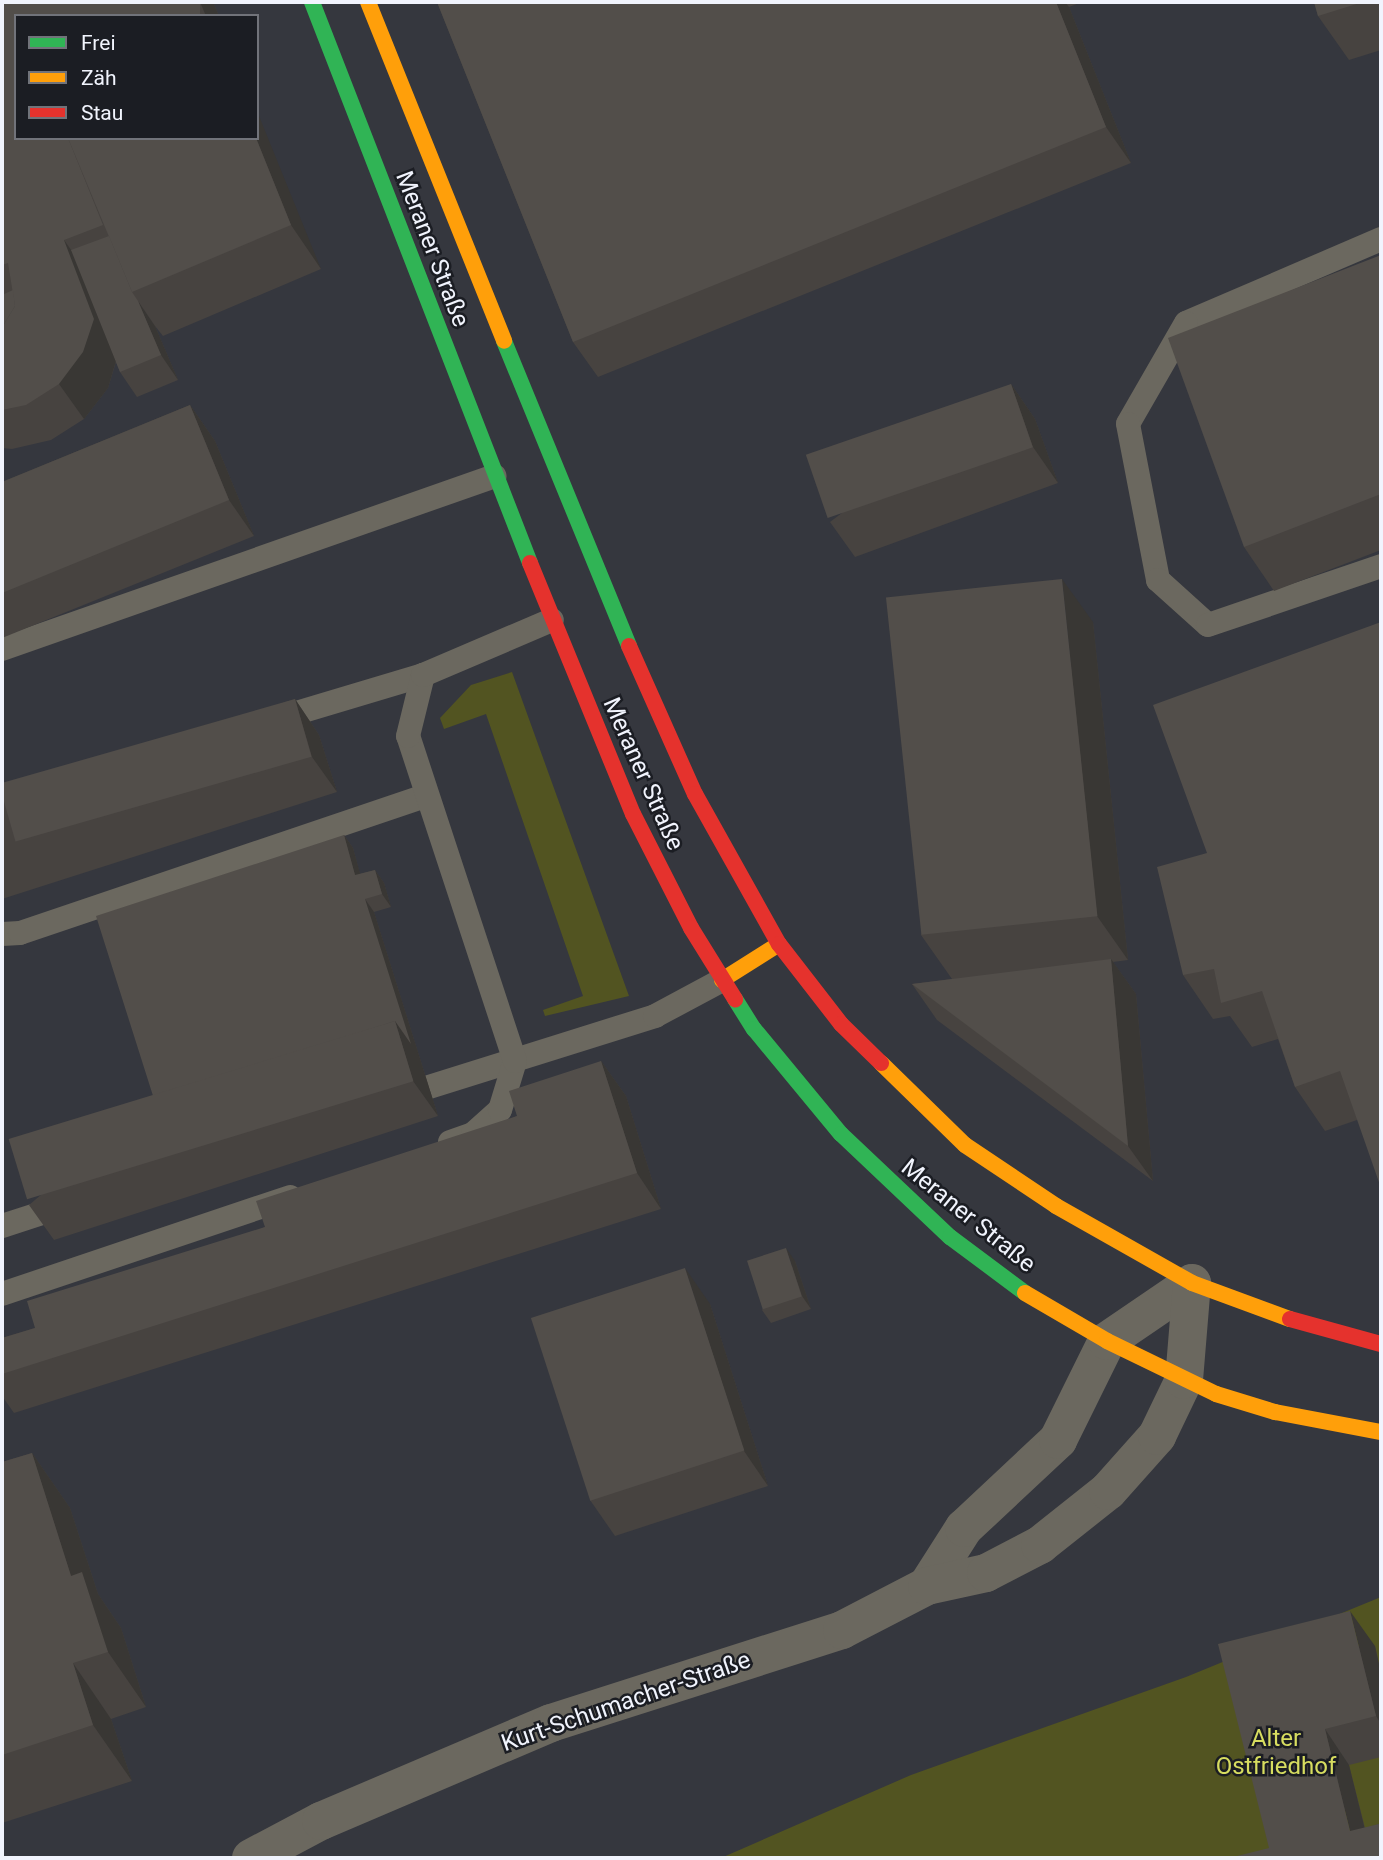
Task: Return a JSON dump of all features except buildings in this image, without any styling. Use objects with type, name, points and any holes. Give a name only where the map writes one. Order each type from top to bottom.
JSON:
[{"type":"main road","name":"Meraner Straße","points":[[312,2],[552,620],[634,814],[722,980],[801,1091],[889,1182],[1009,1283],[1107,1342],[1184,1380]]},
{"type":"main road","name":"Meraner Straße","points":[[368,2],[614,613],[695,794],[779,944],[841,1024],[965,1145],[1056,1206],[1192,1283]]},
{"type":"main road","points":[[722,980],[779,944]]},
{"type":"main road","points":[[1192,1283],[1299,1322],[1381,1344]]},
{"type":"main road","points":[[1184,1380],[1275,1412],[1381,1432]]},
{"type":"street","points":[[927,1586],[964,1528],[1058,1440],[1107,1342],[1192,1283]]},
{"type":"street","name":"Kurt-Schumacher-Straße","points":[[251,1858],[321,1821],[551,1723],[842,1630],[927,1586],[986,1573],[1050,1537],[1108,1491],[1157,1436],[1184,1380],[1192,1283]]},
{"type":"lane","points":[[1381,239],[1186,323],[1129,424],[1158,580],[1208,625],[1381,566]]},
{"type":"lane","points":[[2,649],[495,476]]},
{"type":"lane","points":[[252,726],[423,675],[552,620]]},
{"type":"lane","points":[[421,1152],[473,1134],[500,1110],[515,1061],[425,796],[408,736],[423,675]]},
{"type":"lane","points":[[2,934],[20,933],[425,796]]},
{"type":"lane","points":[[429,1087],[655,1016],[722,980]]},
{"type":"lane","points":[[2,1294],[316,1188]]},
{"type":"lane","points":[[2,1226],[45,1212]]},
{"type":"green space","points":[[512,672],[629,996],[545,1016],[543,1010],[583,996],[486,714],[444,729],[440,718],[471,685]]},
{"type":"green space","name":"Alter Ostfriedhof","points":[[1381,1597],[1381,1858],[721,1858],[911,1775],[1186,1677]]},
{"type":"traffic: fast","points":[[312,2],[530,563]]},
{"type":"traffic: fast","points":[[504,341],[629,646]]},
{"type":"traffic: fast","points":[[735,999],[754,1029],[841,1134],[950,1237],[1025,1293]]},
{"type":"traffic: slow","points":[[368,2],[504,341]]},
{"type":"traffic: slow","points":[[722,980],[779,944]]},
{"type":"traffic: slow","points":[[881,1063],[965,1145],[1056,1206],[1192,1283],[1290,1319]]},
{"type":"traffic: slow","points":[[1025,1293],[1107,1341],[1216,1394],[1275,1412],[1381,1432]]},
{"type":"traffic: jam","points":[[530,563],[633,814],[691,928],[735,999]]},
{"type":"traffic: jam","points":[[629,646],[695,794],[779,944],[841,1024],[881,1063]]},
{"type":"traffic: jam","points":[[1290,1319],[1381,1344]]}]
